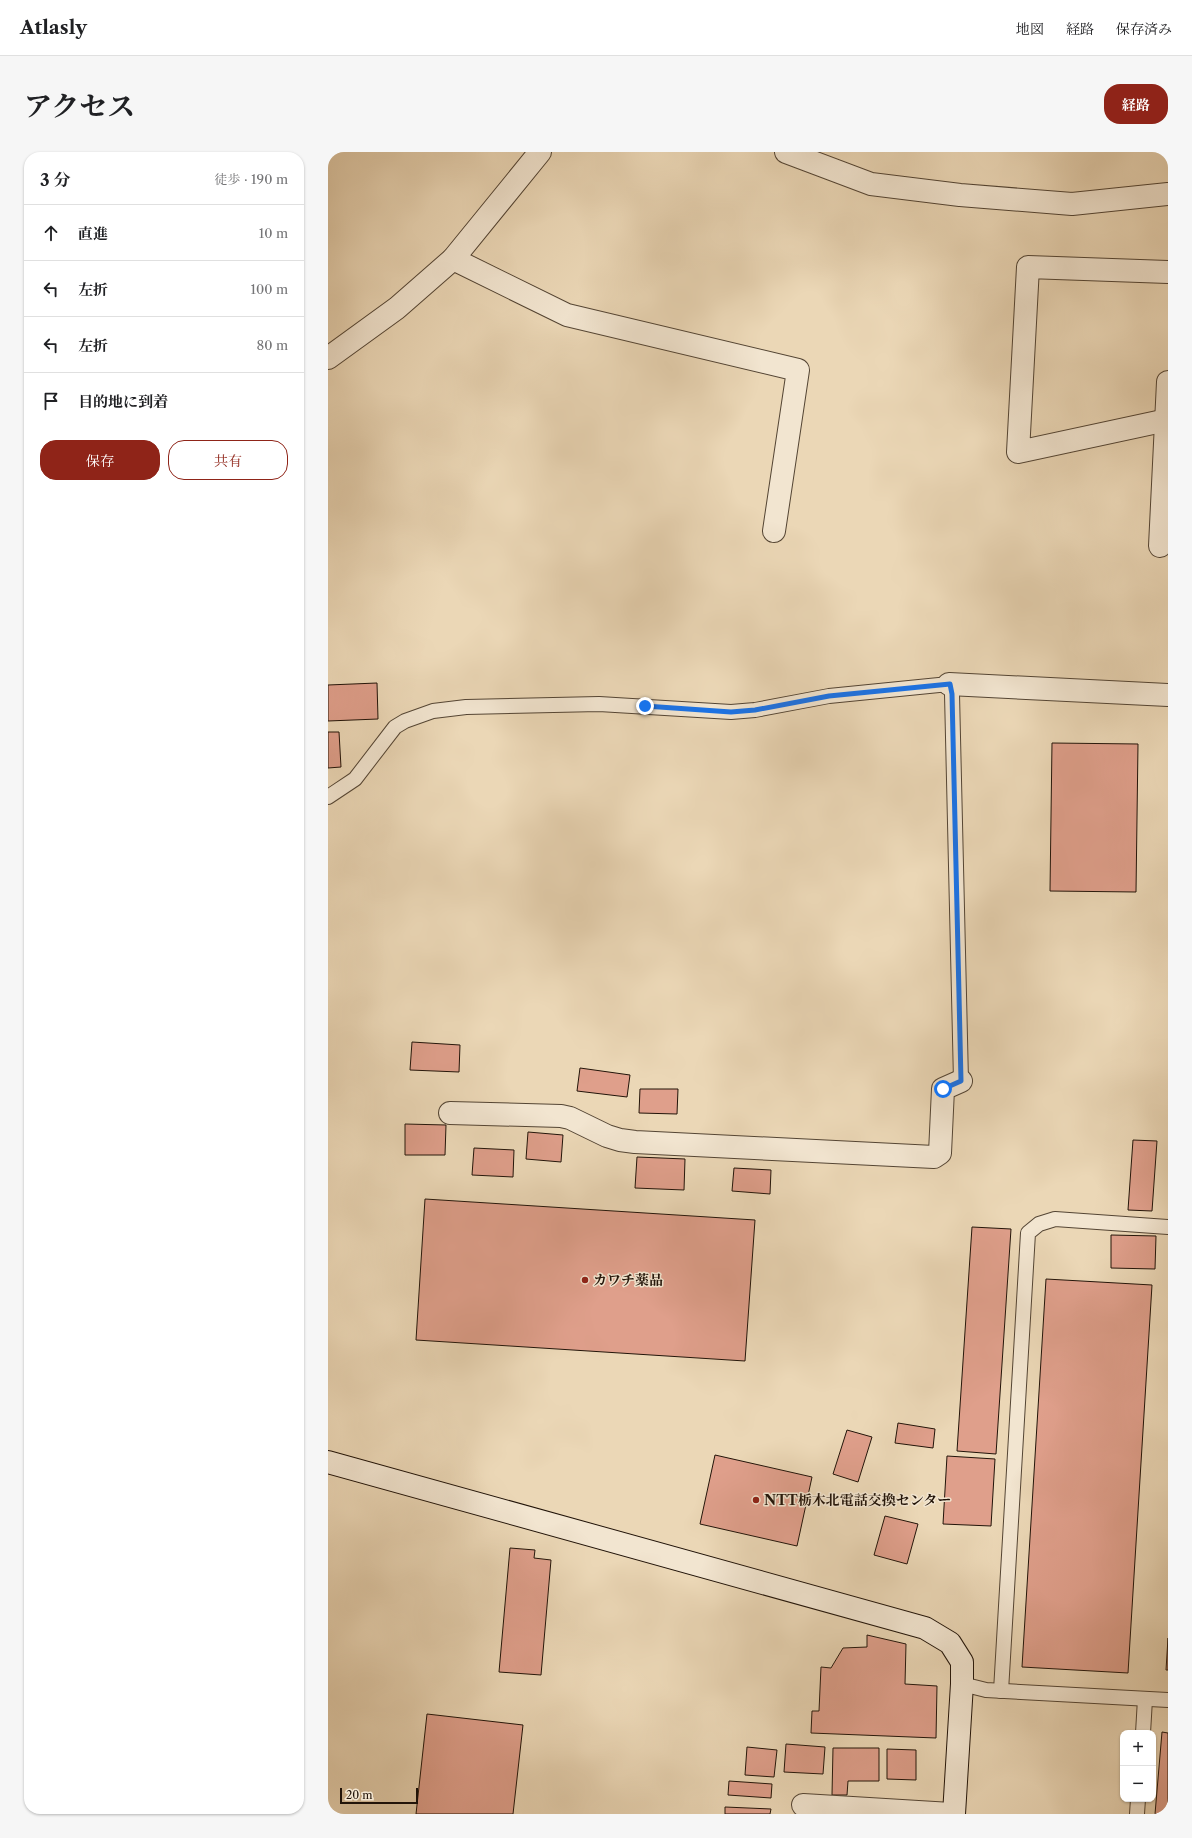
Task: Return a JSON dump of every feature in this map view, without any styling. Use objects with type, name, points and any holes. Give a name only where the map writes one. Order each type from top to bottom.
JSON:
[{"type":"street","points":[[328,358],[397,308],[453,259],[540,152]]},
{"type":"street","points":[[786,152],[871,184],[960,195],[1072,204],[1168,194]]},
{"type":"street","points":[[453,259],[567,315],[798,370],[774,531]]},
{"type":"street","points":[[1167,420],[1018,452],[1028,267],[1168,272]]},
{"type":"street","points":[[1160,546],[1168,382]]},
{"type":"street","points":[[950,684],[1168,695]]},
{"type":"street","points":[[450,1113],[561,1116],[570,1118],[620,1140],[635,1142],[934,1157],[940,1154],[943,1089],[961,1081]]},
{"type":"street","points":[[328,1462],[925,1628],[950,1643],[962,1662],[962,1684],[952,1814],[803,1805]]},
{"type":"lane","points":[[328,797],[355,779],[395,727],[405,720],[433,711],[466,707],[599,704],[731,712],[755,710],[829,696],[950,684],[952,694],[961,1081]]},
{"type":"lane","points":[[1001,1691],[1028,1233],[1039,1224],[1055,1219],[1168,1227]]},
{"type":"lane","points":[[962,1684],[986,1690],[1168,1700]]},
{"type":"lane","points":[[1143,1730],[1145,1699]]},
{"type":"lane","points":[[1137,1814],[1138,1802]]},
{"type":"building","points":[[377,683],[378,719],[328,721],[328,685]]},
{"type":"building","points":[[328,732],[339,732],[341,767],[328,768]]},
{"type":"building","points":[[1052,743],[1138,744],[1136,892],[1050,891]]},
{"type":"building","points":[[412,1042],[460,1045],[459,1072],[410,1070]]},
{"type":"building","points":[[580,1068],[630,1075],[627,1097],[577,1091]]},
{"type":"building","points":[[640,1089],[678,1089],[677,1114],[639,1113]]},
{"type":"building","points":[[405,1124],[446,1125],[445,1155],[405,1155]]},
{"type":"building","points":[[528,1132],[563,1135],[561,1162],[526,1159]]},
{"type":"building","points":[[1133,1140],[1157,1141],[1152,1211],[1128,1210]]},
{"type":"building","points":[[474,1148],[514,1150],[513,1177],[472,1175]]},
{"type":"building","points":[[637,1157],[685,1159],[684,1190],[635,1188]]},
{"type":"building","points":[[734,1168],[771,1170],[770,1194],[732,1191]]},
{"type":"building","name":"カワチ薬品","points":[[425,1199],[755,1220],[745,1361],[416,1340]]},
{"type":"building","points":[[972,1227],[1011,1229],[996,1454],[957,1451]]},
{"type":"building","points":[[1111,1235],[1156,1236],[1155,1269],[1111,1268]]},
{"type":"building","points":[[1046,1279],[1152,1285],[1128,1673],[1022,1667]]},
{"type":"building","points":[[898,1423],[935,1429],[933,1448],[895,1443]]},
{"type":"building","points":[[847,1430],[872,1437],[858,1482],[833,1474]]},
{"type":"building","name":"NTT栃木北電話交換センター","points":[[715,1455],[812,1477],[797,1546],[700,1524]]},
{"type":"building","points":[[947,1456],[995,1459],[991,1526],[943,1524]]},
{"type":"building","points":[[885,1516],[918,1524],[907,1564],[874,1555]]},
{"type":"building","points":[[510,1548],[535,1550],[534,1558],[551,1560],[541,1675],[499,1672]]},
{"type":"building","points":[[867,1635],[906,1644],[905,1684],[937,1686],[936,1738],[811,1733],[812,1711],[819,1711],[821,1667],[831,1668],[843,1648],[867,1647]]},
{"type":"building","points":[[1168,1638],[1168,1670],[1166,1670]]},
{"type":"building","points":[[427,1714],[523,1725],[513,1814],[416,1814]]},
{"type":"building","points":[[1162,1732],[1168,1733],[1168,1814],[1155,1814]]},
{"type":"building","points":[[786,1744],[825,1747],[823,1774],[784,1772]]},
{"type":"building","points":[[747,1747],[777,1750],[774,1777],[745,1775]]},
{"type":"building","points":[[833,1748],[879,1748],[879,1781],[848,1781],[847,1795],[832,1795]]},
{"type":"building","points":[[887,1749],[916,1750],[916,1780],[887,1779]]},
{"type":"building","points":[[729,1781],[772,1784],[771,1798],[728,1795]]},
{"type":"building","points":[[725,1807],[771,1809],[770,1814],[725,1814]]},
{"type":"place","name":"カワチ薬品","points":[[585,1280]]},
{"type":"place","name":"NTT栃木北電話交換センター","points":[[756,1500]]},
{"type":"route","points":[[645,706],[706,712],[731,712],[755,710],[829,696],[950,684],[952,694],[961,1081],[943,1089]]}]
